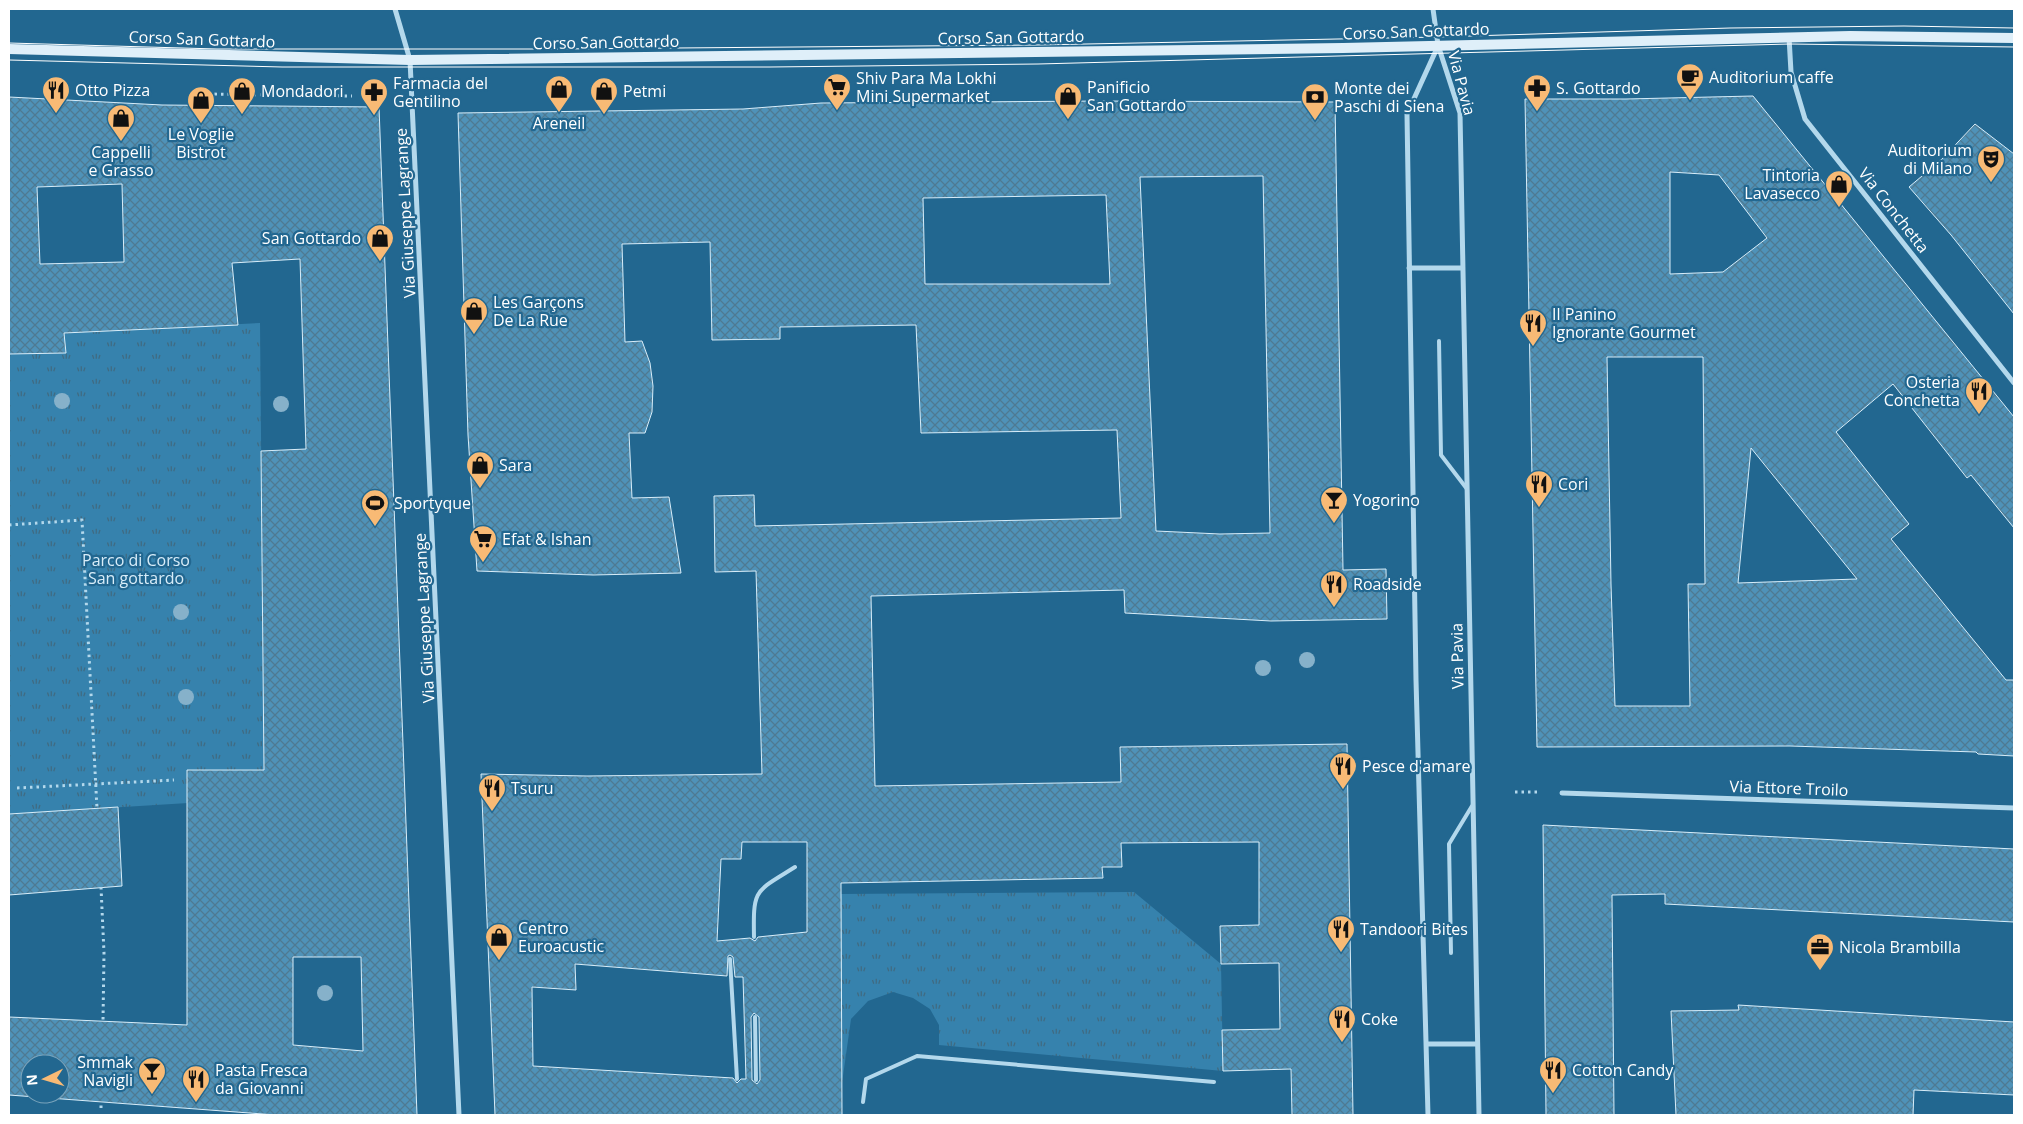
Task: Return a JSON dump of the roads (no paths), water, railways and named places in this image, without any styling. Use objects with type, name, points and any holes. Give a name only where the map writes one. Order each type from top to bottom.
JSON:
[{"type":"street","name":"Via Giuseppe Lagrange","points":[[395,9],[410,60],[458,1115]]},
{"type":"street","points":[[1433,9],[1438,45]]},
{"type":"street","name":"Corso San Gottardo","points":[[9,49],[410,60],[1316,48],[1789,37],[2014,38]]},
{"type":"street","name":"Via Conchetta","points":[[1789,37],[1791,72],[1805,119],[2014,384]]},
{"type":"street","name":"Via Pavia","points":[[1438,45],[1460,113],[1479,1115]]},
{"type":"street","name":"Via Pavia","points":[[1428,1115],[1416,680],[1407,114],[1438,45]]},
{"type":"street","points":[[1409,268],[1463,268]]},
{"type":"street","name":"Via Ettore Troilo","points":[[1562,793],[2014,808]]},
{"type":"street","points":[[1427,1044],[1477,1044]]},
{"type":"lane","points":[[1439,341],[1441,455],[1467,489]]},
{"type":"lane","points":[[1452,953],[1449,844],[1472,806]]},
{"type":"lane","points":[[754,937],[753,906],[760,889],[795,867]]},
{"type":"lane","points":[[730,959],[737,1079]]},
{"type":"lane","points":[[755,1017],[756,1080]]},
{"type":"lane","points":[[864,1102],[866,1079],[917,1056],[1214,1082]]},
{"type":"tram line","points":[[9,43],[217,49],[557,49],[1036,45],[1438,37],[1730,28],[1904,26],[2014,28]]},
{"type":"tram line","points":[[9,60],[282,67],[770,67],[1038,64],[1790,44],[2014,47]]},
{"type":"place","name":"Auditorium caffe","points":[[1690,101]]},
{"type":"place","name":"Shiv Para Ma Lokhi Mini Supermarket","points":[[837,111]]},
{"type":"place","name":"S. Gottardo","points":[[1537,112]]},
{"type":"place","name":"Areneil","points":[[559,113]]},
{"type":"place","name":"Otto Pizza","points":[[56,114]]},
{"type":"place","name":"Mondadori","points":[[242,115]]},
{"type":"place","name":"Petmi","points":[[604,115]]},
{"type":"place","name":"Farmacia del Gentilino","points":[[374,116]]},
{"type":"place","name":"Panificio San Gottardo","points":[[1068,120]]},
{"type":"place","name":"Monte dei Paschi di Siena","points":[[1315,121]]},
{"type":"place","name":"Le Voglie Bistrot","points":[[201,124]]},
{"type":"place","name":"Cappelli e Grasso","points":[[121,142]]},
{"type":"place","name":"Auditorium di Milano","points":[[1991,183]]},
{"type":"place","name":"Tintoria Lavasecco","points":[[1839,208]]},
{"type":"place","name":"San Gottardo","points":[[380,262]]},
{"type":"place","name":"Les Garçons De La Rue","points":[[474,335]]},
{"type":"place","name":"Il Panino Ignorante Gourmet","points":[[1533,347]]},
{"type":"place","name":"Osteria Conchetta","points":[[1979,415]]},
{"type":"place","name":"Sara","points":[[480,489]]},
{"type":"place","name":"Cori","points":[[1539,508]]},
{"type":"place","name":"Yogorino","points":[[1334,524]]},
{"type":"place","name":"Sportyque","points":[[375,527]]},
{"type":"place","name":"Efat & Ishan","points":[[483,563]]},
{"type":"place","name":"Roadside","points":[[1334,608]]},
{"type":"place","name":"Pesce d'amare","points":[[1343,790]]},
{"type":"place","name":"Tsuru","points":[[492,812]]},
{"type":"place","name":"Tandoori Bites","points":[[1341,953]]},
{"type":"place","name":"Centro Euroacustic","points":[[499,961]]},
{"type":"place","name":"Nicola Brambilla","points":[[1820,971]]},
{"type":"place","name":"Coke","points":[[1342,1043]]},
{"type":"place","name":"Cotton Candy","points":[[1553,1094]]},
{"type":"place","name":"Smmak Navigli","points":[[152,1095]]},
{"type":"place","name":"Pasta Fresca da Giovanni","points":[[196,1103]]},
{"type":"park label","name":"Parco di Corso San gottardo","points":[[136,569]]}]
